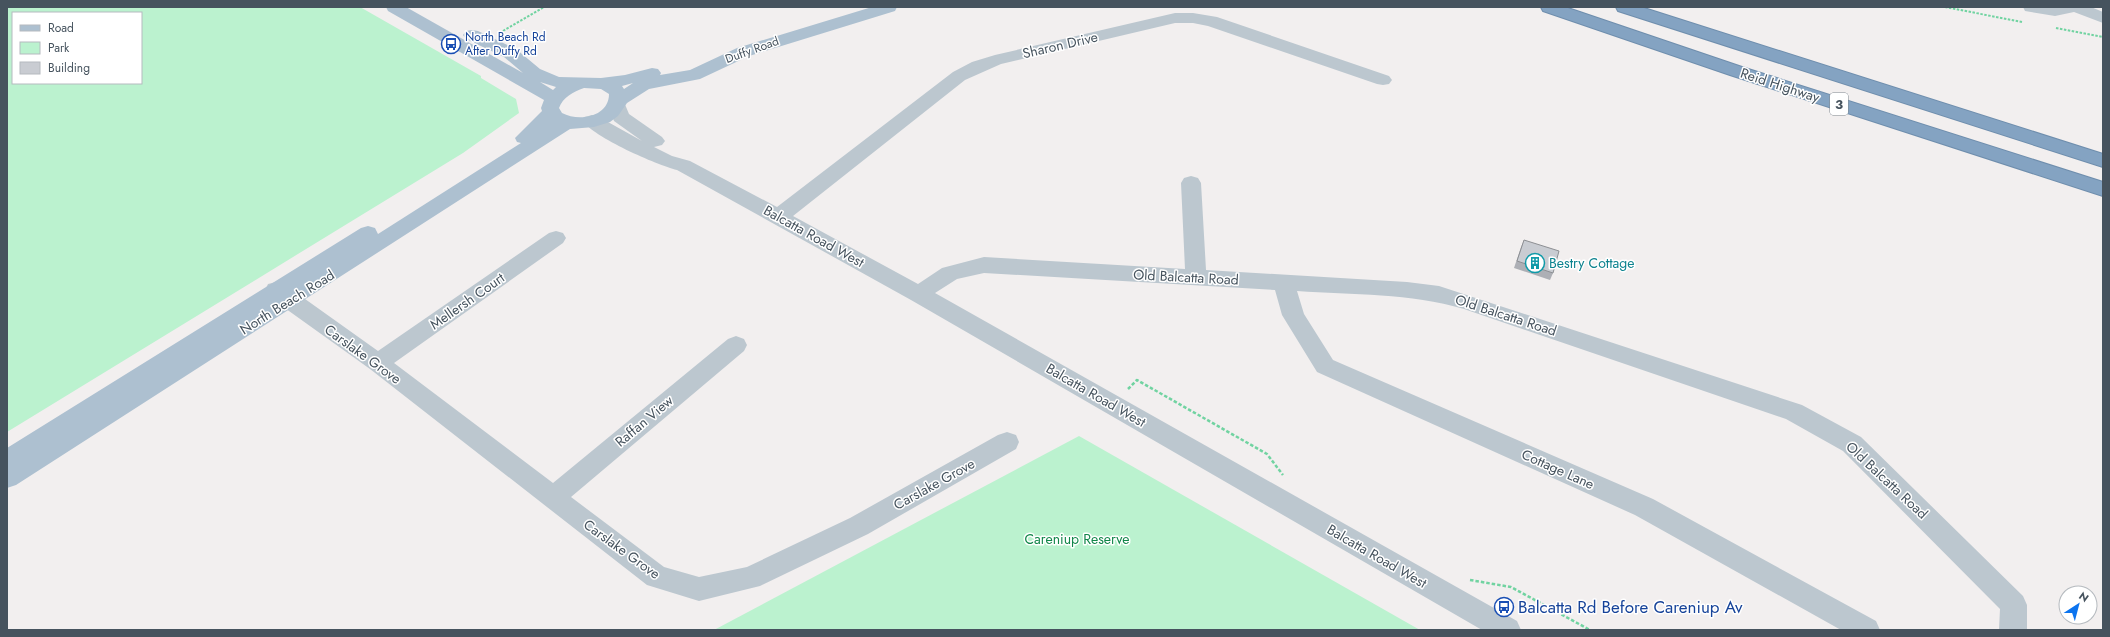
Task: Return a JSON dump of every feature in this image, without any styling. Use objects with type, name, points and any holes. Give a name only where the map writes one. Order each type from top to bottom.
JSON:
[{"type":"highway","name":"Reid Highway","points":[[1549,7],[1728,68],[2103,189]]},
{"type":"highway","name":"Reid Highway","points":[[1624,7],[2103,161]]},
{"type":"main road","points":[[394,7],[557,111],[592,121]]},
{"type":"main road","points":[[423,7],[484,42],[510,53],[534,73],[541,76],[558,82],[593,83],[616,89],[619,94],[618,103]]},
{"type":"main road","name":"Duffy Road","points":[[593,83],[625,80],[660,71],[870,7]]},
{"type":"main road","name":"Duffy Road","points":[[592,121],[611,112],[618,103],[644,85],[655,81],[694,75],[737,55],[889,7]]},
{"type":"main road","name":"North Beach Road","points":[[7,478],[557,111],[567,88],[593,83]]},
{"type":"main road","name":"North Beach Road","points":[[7,460],[283,295]]},
{"type":"street","points":[[2031,7],[2055,11],[2074,7]]},
{"type":"street","points":[[2078,7],[2103,18]]},
{"type":"street","name":"Sharon Drive","points":[[778,216],[959,76],[978,66],[995,60],[1175,18],[1212,21],[1383,80]]},
{"type":"street","name":"Balcatta Road West","points":[[618,103],[621,117],[674,154],[683,165]]},
{"type":"street","name":"Balcatta Road West","points":[[592,121],[602,128],[666,161],[683,165],[919,294],[1507,630]]},
{"type":"street","points":[[1191,183],[1196,278]]},
{"type":"street","name":"Mellersh Court","points":[[378,363],[556,238]]},
{"type":"street","name":"Old Balcatta Road","points":[[919,294],[940,278],[957,270],[984,265],[1284,282],[1439,294],[1470,303],[1794,412],[1852,444],[2013,618]]},
{"type":"street","name":"Cottage Lane","points":[[1284,282],[1293,315],[1325,366],[1644,507],[1866,630]]},
{"type":"street","name":"Carslake Grove","points":[[283,295],[378,363],[656,577],[699,589],[751,578],[860,526],[1007,442]]},
{"type":"street","name":"Raffan View","points":[[553,498],[736,345]]},
{"type":"path","points":[[502,31],[544,7]]},
{"type":"path","points":[[1113,404],[1137,380],[1266,454],[1283,476],[1290,479]]},
{"type":"path","points":[[1464,579],[1511,587],[1590,630]]},
{"type":"green space","points":[[7,7],[360,7],[481,76],[481,78],[516,99],[519,113],[463,153],[7,432]]},
{"type":"green space","name":"Careniup Reserve","points":[[1079,436],[1420,630],[714,630]]},
{"type":"building","name":"Bestry Cottage","points":[[1524,240],[1559,251],[1553,273],[1517,261]]},
{"type":"place","name":"North Beach Rd After Duffy Rd","points":[[451,44]]},
{"type":"place","name":"Bestry Cottage","points":[[1535,263]]},
{"type":"place","name":"Balcatta Rd Before Careniup Av","points":[[1504,607]]}]
